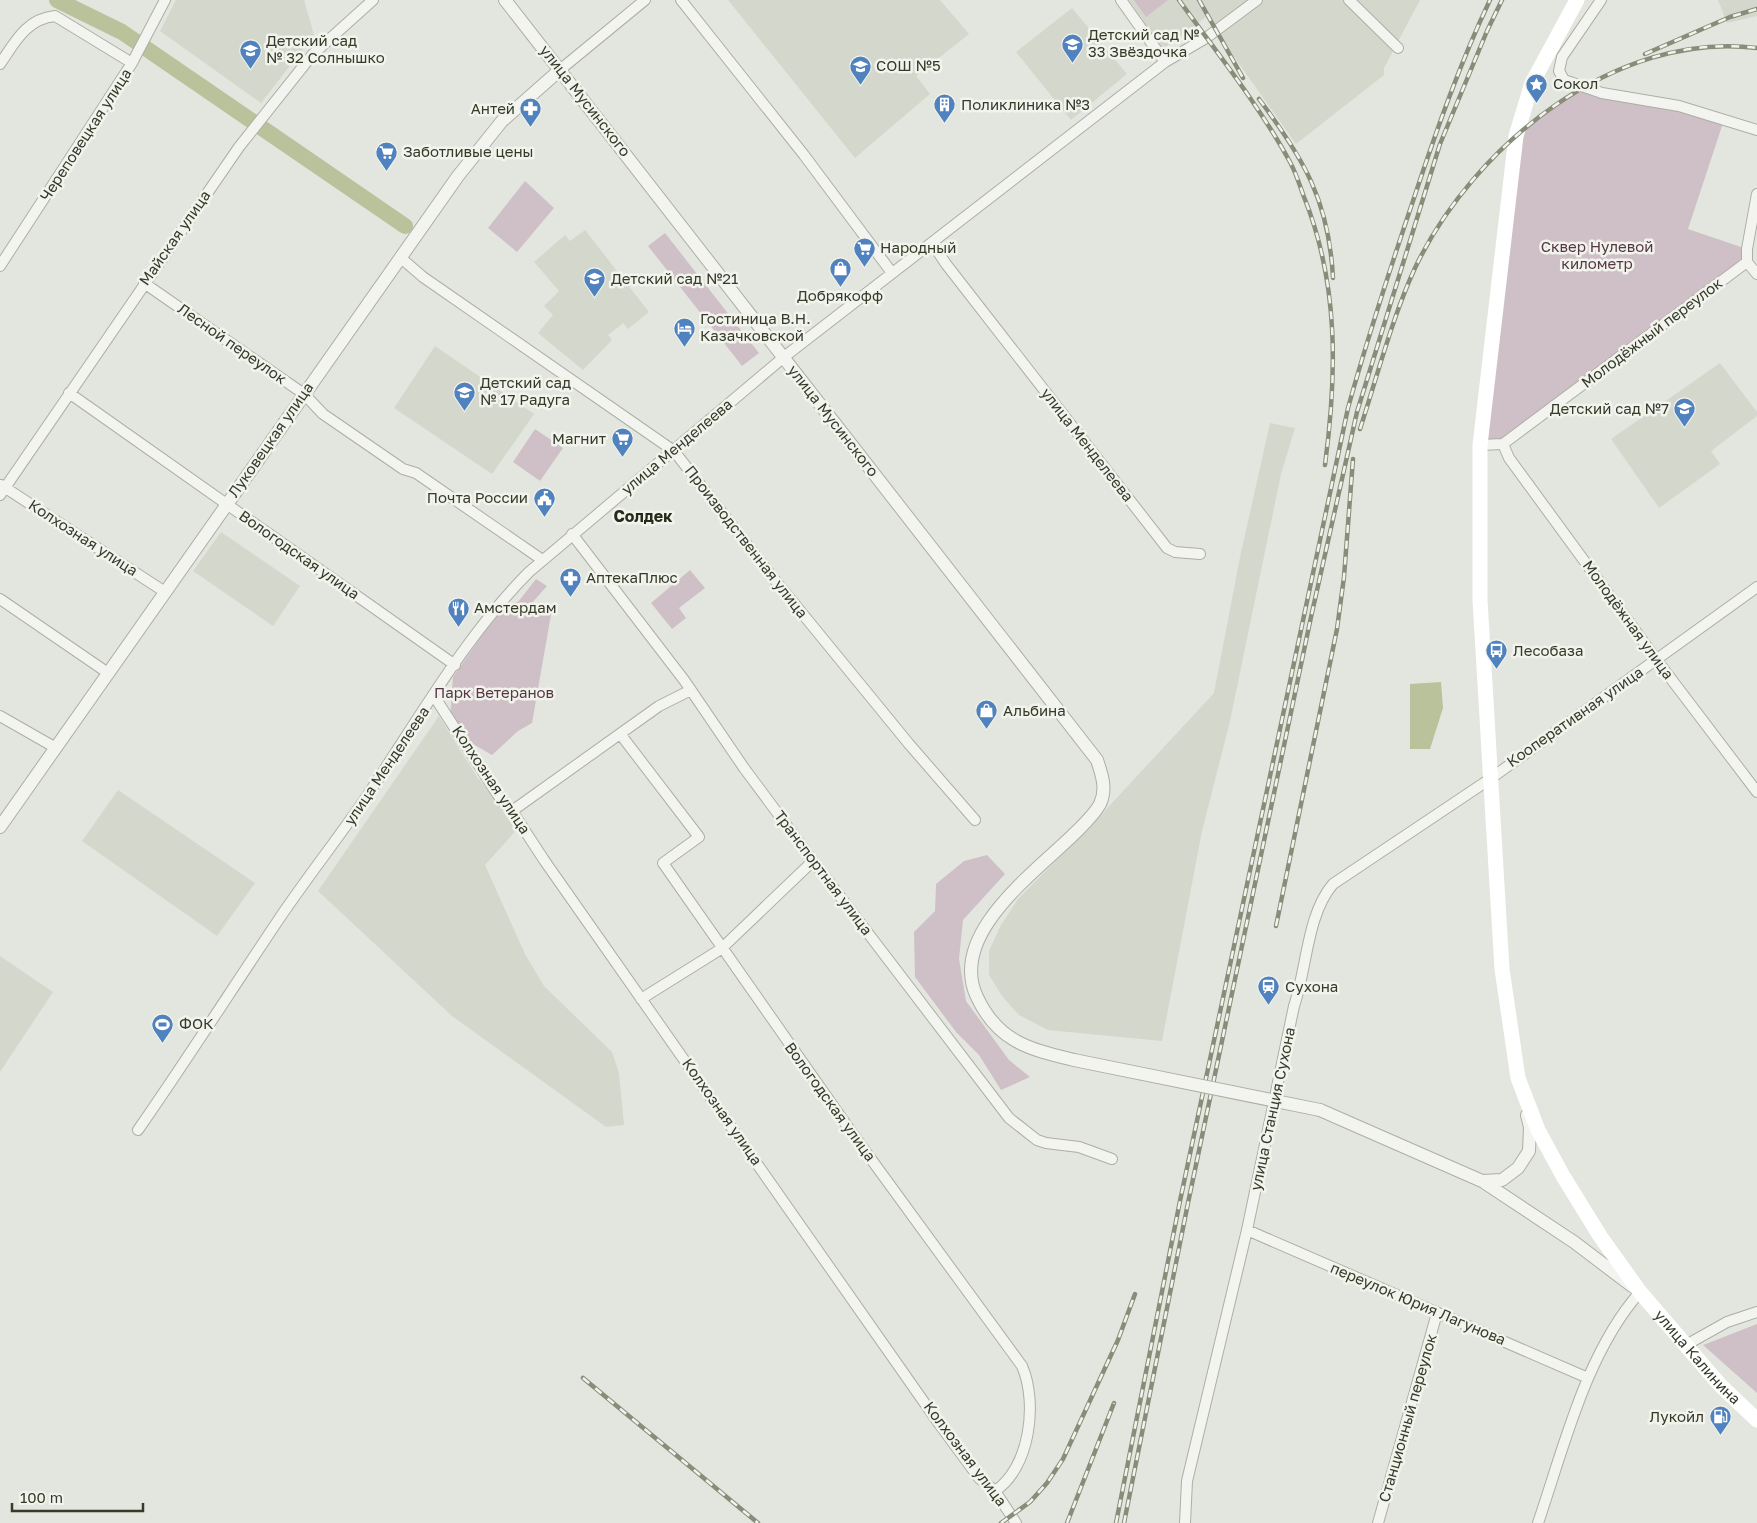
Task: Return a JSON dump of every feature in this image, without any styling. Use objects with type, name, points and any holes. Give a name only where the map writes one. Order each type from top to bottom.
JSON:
[{"type":"main road","name":"улица Калинина","points":[[1577,0],[1543,60],[1523,107],[1516,136],[1480,445],[1480,600],[1502,969],[1518,1078],[1538,1130],[1563,1176],[1600,1236],[1640,1292],[1720,1384],[1757,1420]]},
{"type":"street","name":"Череповецкая улица","points":[[0,266],[132,63],[165,0]]},
{"type":"street","name":"Майская улица","points":[[2,489],[249,135],[320,46],[374,0]]},
{"type":"street","name":"улица Мусинского","points":[[505,0],[561,69],[1088,747],[1103,776],[1104,788],[1100,803],[1084,824],[1012,892],[990,917],[977,940],[972,964],[975,992],[986,1016],[1006,1036],[1032,1050],[1320,1110],[1482,1180],[1574,1242],[1640,1292]]},
{"type":"street","points":[[561,69],[645,0]]},
{"type":"street","points":[[681,0],[804,155],[892,273]]},
{"type":"street","points":[[1121,0],[1165,62]]},
{"type":"street","name":"улица Менделеева","points":[[138,1130],[216,1017],[280,918],[343,832],[455,665],[492,613],[541,559],[674,451],[784,358],[892,273],[1165,62],[1206,38],[1257,0]]},
{"type":"street","points":[[1348,0],[1398,48]]},
{"type":"street","points":[[1601,0],[1562,57],[1560,76],[1584,88],[1679,106],[1757,130]]},
{"type":"street","points":[[0,64],[20,34],[30,24],[42,17],[54,16],[132,63]]},
{"type":"street","name":"Луковецкая улица","points":[[0,827],[458,176],[502,121],[561,69]]},
{"type":"street","points":[[1757,194],[1747,249],[1748,262],[1757,274]]},
{"type":"street","name":"улица Менделеева","points":[[932,243],[946,264],[1167,548],[1175,552],[1200,554]]},
{"type":"street","name":"Производственная улица","points":[[401,258],[423,277],[674,451],[776,582],[909,744],[975,820]]},
{"type":"street","name":"Молодёжный переулок","points":[[1503,444],[1748,262]]},
{"type":"street","name":"Лесной переулок","points":[[144,283],[304,394],[323,414],[402,469],[416,474],[541,559]]},
{"type":"street","name":"Вологодская улица","points":[[69,393],[455,665]]},
{"type":"street","points":[[1480,445],[1503,444]]},
{"type":"street","name":"Молодёжная улица","points":[[1503,444],[1509,458],[1656,659],[1757,792]]},
{"type":"street","name":"Колхозная улица","points":[[2,489],[165,592]]},
{"type":"street","name":"Транспортная улица","points":[[572,534],[691,690],[744,768],[813,861],[1009,1118],[1037,1140],[1078,1147],[1112,1159]]},
{"type":"street","name":"Кооперативная улица","points":[[1490,779],[1757,587]]},
{"type":"street","points":[[0,599],[108,673]]},
{"type":"street","points":[[512,811],[659,706],[691,690]]},
{"type":"street","name":"Колхозная улица","points":[[434,696],[497,794],[512,811],[940,1424],[979,1478],[995,1491],[1016,1523]]},
{"type":"street","points":[[0,716],[56,748]]},
{"type":"street","name":"Вологодская улица","points":[[620,735],[699,837],[663,863],[721,949],[1022,1366],[1028,1384],[1029,1428],[1012,1476],[995,1491]]},
{"type":"street","name":"улица Станция Сухона","points":[[1185,1523],[1187,1481],[1247,1230],[1294,1006],[1301,986],[1317,910],[1323,896],[1334,884],[1490,779]]},
{"type":"street","points":[[641,998],[721,949],[813,861]]},
{"type":"street","points":[[1482,1180],[1502,1180],[1518,1168],[1529,1151],[1530,1127],[1518,1078]]},
{"type":"street","name":"переулок Юрия Лагунова","points":[[1247,1230],[1588,1378]]},
{"type":"street","points":[[1538,1523],[1588,1378],[1612,1328],[1640,1292]]},
{"type":"street","points":[[1686,1344],[1727,1322],[1757,1312]]},
{"type":"street","name":"Станционный переулок","points":[[1378,1523],[1437,1313]]},
{"type":"shaded area","name":"Детский сад № 32 Солнышко","points":[[176,0],[304,0],[314,35],[261,103],[160,31]]},
{"type":"shaded area","name":"СОШ №5","points":[[728,0],[940,0],[969,34],[916,76],[930,94],[855,158]]},
{"type":"shaded area","points":[[1129,0],[1420,0],[1384,68],[1384,75],[1296,144],[1206,17],[1163,49]]},
{"type":"shaded area","points":[[1718,0],[1757,0],[1757,16],[1727,23]]},
{"type":"shaded area","name":"Детский сад № 33 Звёздочка","points":[[1072,8],[1127,74],[1071,120],[1016,52]]},
{"type":"shaded area","name":"Детский сад №21","points":[[585,230],[649,312],[628,329],[623,323],[608,335],[612,340],[583,370],[538,333],[553,315],[544,306],[559,291],[534,262],[565,235],[570,241]]},
{"type":"shaded area","name":"Детский сад № 17 Радуга","points":[[435,346],[534,414],[492,474],[394,408]]},
{"type":"shaded area","name":"Детский сад №7","points":[[1720,363],[1757,412],[1757,416],[1711,451],[1720,464],[1659,508],[1611,439]]},
{"type":"shaded area","points":[[1270,423],[1295,428],[1281,474],[1230,721],[1202,831],[1162,1041],[1048,1030],[1019,1015],[1002,996],[989,975],[989,951],[1001,925],[1018,899],[1100,816],[1214,693],[1240,557]]},
{"type":"shaded area","points":[[221,532],[300,586],[273,626],[193,571]]},
{"type":"shaded area","points":[[1441,682],[1443,708],[1430,749],[1410,749],[1410,684]]},
{"type":"shaded area","points":[[439,716],[477,777],[520,826],[485,865],[525,954],[544,986],[612,1052],[619,1073],[624,1125],[606,1127],[452,1016],[318,891]]},
{"type":"shaded area","points":[[118,790],[255,883],[217,936],[82,841]]},
{"type":"shaded area","points":[[0,956],[53,992],[0,1072]]},
{"type":"green space","points":[[1134,0],[1168,0],[1146,17]]},
{"type":"green space","name":"Сквер Нулевой километр","points":[[1584,88],[1724,120],[1688,229],[1747,249],[1747,262],[1503,444],[1480,445],[1516,136],[1550,109]]},
{"type":"green space","points":[[525,181],[554,208],[517,252],[488,228]]},
{"type":"green space","points":[[665,233],[759,353],[742,366],[648,246]]},
{"type":"green space","points":[[535,429],[563,448],[540,481],[513,462]]},
{"type":"green space","points":[[690,570],[705,588],[679,608],[686,618],[672,629],[651,603]]},
{"type":"green space","name":"Парк Ветеранов","points":[[536,579],[547,586],[531,604],[552,609],[532,723],[518,731],[492,755],[461,737],[450,719],[453,677],[504,604],[518,602]]},
{"type":"green space","points":[[987,855],[1005,874],[963,920],[959,959],[966,1001],[1009,1060],[1030,1077],[1001,1090],[979,1055],[956,1032],[915,977],[914,932],[935,911],[936,884],[964,861]]},
{"type":"green space","points":[[1757,1324],[1757,1393],[1703,1345]]},
{"type":"waterway","points":[[57,0],[122,32],[405,226]]},
{"type":"railway","points":[[1179,0],[1278,141],[1294,171],[1315,230],[1324,263],[1332,329],[1332,397],[1325,465]]},
{"type":"railway","points":[[1199,0],[1243,78]]},
{"type":"railway","points":[[1116,1523],[1180,1201],[1348,408],[1380,301],[1432,146],[1459,72],[1490,0]]},
{"type":"railway","points":[[1124,1523],[1188,1203],[1311,617],[1357,412],[1440,144],[1487,31],[1502,0]]},
{"type":"railway","points":[[1645,54],[1730,17],[1757,9]]},
{"type":"railway","points":[[1360,429],[1392,327],[1415,268],[1441,223],[1473,180],[1512,140],[1555,105],[1602,78],[1652,58],[1704,47],[1757,48]]},
{"type":"railway","points":[[1259,99],[1289,141],[1320,203],[1331,251],[1333,278]]},
{"type":"railway","points":[[1276,926],[1337,629],[1344,577],[1353,459]]},
{"type":"railway","points":[[1001,1523],[1030,1502],[1047,1483],[1063,1459],[1118,1340],[1135,1294]]},
{"type":"railway","points":[[583,1378],[758,1523]]},
{"type":"railway","points":[[1067,1523],[1114,1403]]},
{"type":"place","name":"Детский сад № 33 Звёздочка","points":[[1072,63]]},
{"type":"place","name":"Детский сад № 32 Солнышко","points":[[250,69]]},
{"type":"place","name":"СОШ №5","points":[[860,85]]},
{"type":"place","name":"Сокол","points":[[1537,103]]},
{"type":"place","name":"Поликлиника №3","points":[[945,124]]},
{"type":"place","name":"Антей","points":[[531,128]]},
{"type":"place","name":"Заботливые цены","points":[[387,171]]},
{"type":"place","name":"Народный","points":[[864,267]]},
{"type":"place","name":"Добрякофф","points":[[840,287]]},
{"type":"place","name":"Детский сад №21","points":[[595,298]]},
{"type":"place","name":"Гостиница В.Н. Казачковской","points":[[684,347]]},
{"type":"place","name":"Детский сад № 17 Радуга","points":[[464,411]]},
{"type":"place","name":"Детский сад №7","points":[[1685,428]]},
{"type":"place","name":"Магнит","points":[[622,458]]},
{"type":"place","name":"Почта России","points":[[544,517]]},
{"type":"place","name":"АптекаПлюс","points":[[570,597]]},
{"type":"place","name":"Амстердам","points":[[458,627]]},
{"type":"place","name":"Лесобаза","points":[[1497,670]]},
{"type":"place","name":"Альбина","points":[[987,730]]},
{"type":"place","name":"Сухона","points":[[1269,1006]]},
{"type":"place","name":"ФОК","points":[[163,1043]]},
{"type":"place","name":"Лукойл","points":[[1720,1436]]},
{"type":"district","name":"Солдек","points":[[643,516]]}]
